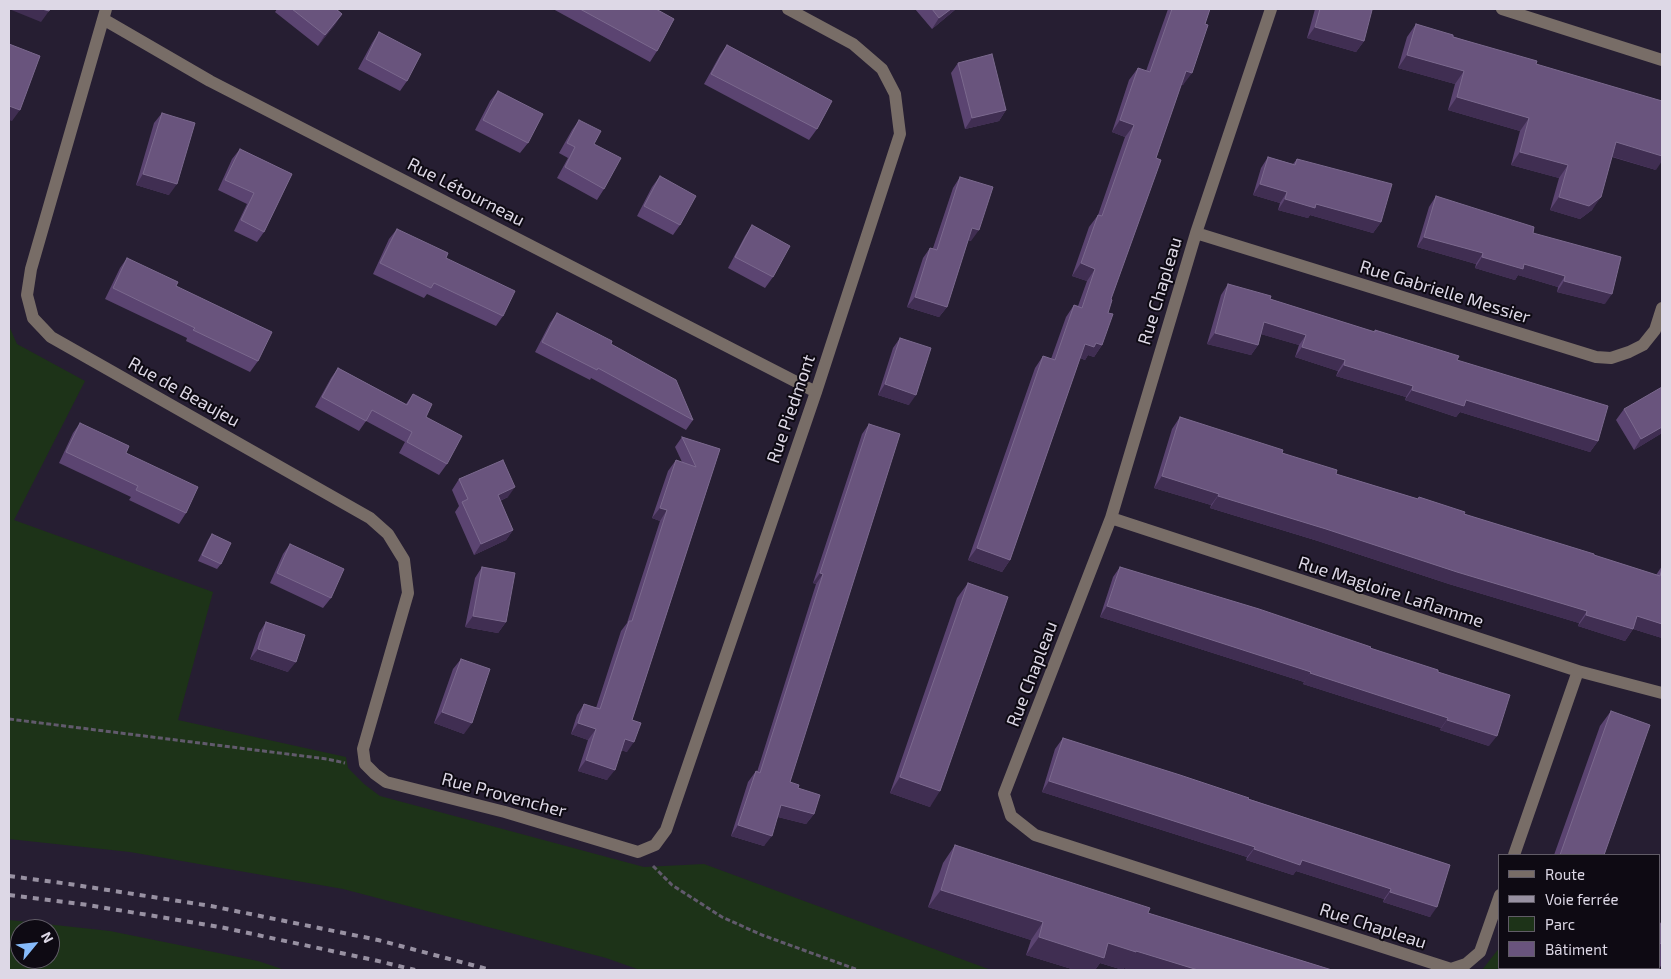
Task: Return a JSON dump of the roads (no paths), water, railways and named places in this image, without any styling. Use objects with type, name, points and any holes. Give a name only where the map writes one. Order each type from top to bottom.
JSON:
[{"type":"street","name":"Rue Piedmont","points":[[638,852],[655,845],[666,830],[816,392],[900,134],[895,94],[882,69],[852,44],[788,9]]},
{"type":"street","name":"Rue Chapleau","points":[[1271,9],[1196,233],[1111,518],[1004,794],[1011,816],[1034,836],[1451,969],[1466,964],[1480,952],[1498,901]]},
{"type":"street","points":[[1502,9],[1662,60]]},
{"type":"street","name":"Rue Létourneau","points":[[104,14],[210,81],[816,392]]},
{"type":"street","name":"Rue de Beaujeu","points":[[104,14],[31,269],[27,295],[33,318],[51,337],[370,518],[388,534],[404,560],[408,593],[363,749],[365,764]]},
{"type":"street","name":"Rue Gabrielle Messier","points":[[1196,233],[1596,358],[1611,358],[1643,345],[1655,330],[1662,308]]},
{"type":"street","name":"Rue Magloire Laflamme","points":[[1111,518],[1578,671],[1662,693]]},
{"type":"street","points":[[1514,854],[1578,671]]},
{"type":"street","name":"Rue Provencher","points":[[365,764],[386,782],[506,812],[638,852]]},
{"type":"railway","points":[[9,876],[211,906],[378,940],[491,970]]},
{"type":"railway","points":[[9,895],[88,905],[220,927],[415,970]]}]
